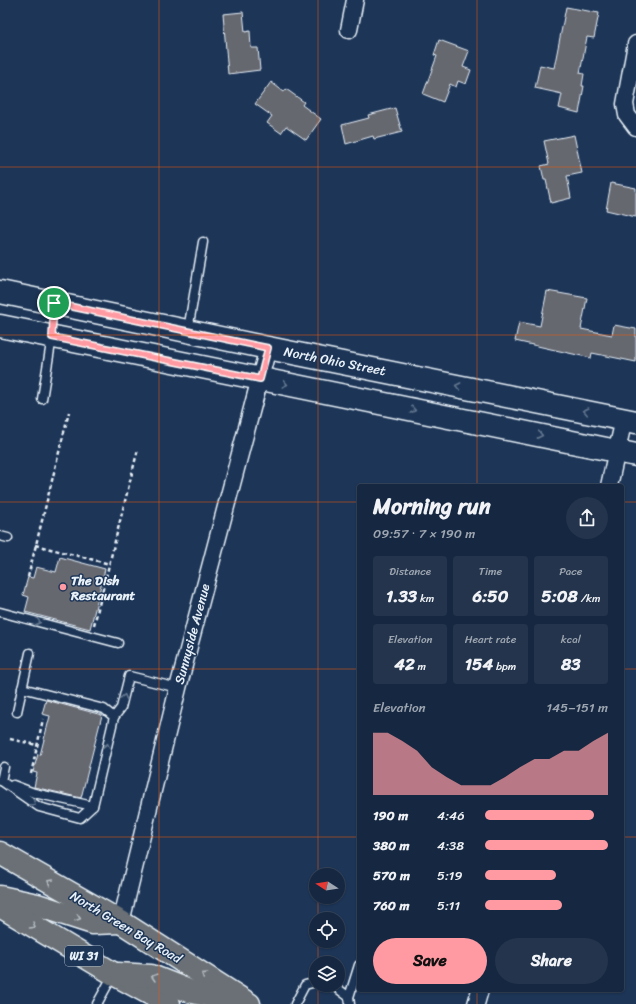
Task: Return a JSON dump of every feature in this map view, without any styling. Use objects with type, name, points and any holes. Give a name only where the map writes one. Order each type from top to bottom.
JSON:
[{"type":"main road","name":"North Green Bay Road","points":[[0,853],[121,922],[249,1004]]},
{"type":"main road","points":[[0,897],[37,905],[93,923],[121,922]]},
{"type":"main road","name":"WI 31","points":[[0,906],[114,974],[169,1004]]},
{"type":"main road","points":[[114,974],[151,976],[189,991],[245,1004]]},
{"type":"street","points":[[348,30],[355,0]]},
{"type":"street","points":[[633,122],[627,115],[625,104],[636,44]]},
{"type":"street","name":"North Ohio Street","points":[[0,292],[630,421]]},
{"type":"street","points":[[52,337],[54,303]]},
{"type":"street","points":[[0,326],[627,453]]},
{"type":"street","name":"Sunnyside Avenue","points":[[121,922],[178,688],[268,348]]},
{"type":"street","points":[[610,484],[627,453],[630,421]]},
{"type":"street","points":[[476,1004],[479,992]]},
{"type":"lane","points":[[188,331],[203,242]]},
{"type":"lane","points":[[42,399],[52,337]]},
{"type":"lane","points":[[0,612],[118,643]]},
{"type":"lane","points":[[17,712],[30,653]]},
{"type":"lane","points":[[0,780],[39,807],[80,818],[93,806],[114,717],[121,708],[129,676],[178,688]]},
{"type":"lane","points":[[22,688],[104,708],[114,717]]},
{"type":"lane","points":[[0,780],[4,767]]},
{"type":"lane","points":[[0,780],[34,793],[93,806]]},
{"type":"lane","points":[[341,992],[350,1000],[357,973]]},
{"type":"lane","points":[[97,1004],[114,974]]},
{"type":"lane","points":[[295,1004],[305,985],[309,984]]},
{"type":"path","points":[[28,577],[69,412]]},
{"type":"path","points":[[93,630],[138,449]]},
{"type":"path","points":[[35,545],[110,564]]},
{"type":"path","points":[[30,774],[44,719]]},
{"type":"path","points":[[10,739],[38,744]]},
{"type":"building","points":[[566,7],[599,13],[594,38],[587,37],[580,73],[584,74],[582,86],[584,86],[579,113],[559,108],[562,94],[535,88],[540,65],[554,68]]},
{"type":"building","points":[[243,12],[245,32],[250,31],[251,48],[258,48],[260,70],[228,74],[223,14]]},
{"type":"building","points":[[439,40],[469,51],[463,67],[471,70],[466,84],[458,81],[456,87],[450,84],[443,102],[423,94],[437,56],[434,55]]},
{"type":"building","points":[[271,82],[284,92],[286,89],[304,102],[302,105],[321,119],[306,140],[286,126],[281,133],[267,123],[272,116],[255,104]]},
{"type":"building","points":[[395,108],[402,132],[374,139],[373,136],[346,144],[342,125],[369,118],[368,115]]},
{"type":"building","points":[[574,135],[582,173],[567,176],[571,198],[551,203],[541,166],[549,164],[544,141]]},
{"type":"building","points":[[611,183],[636,188],[636,217],[606,210]]},
{"type":"building","points":[[547,291],[587,298],[581,329],[612,335],[614,325],[636,329],[636,362],[592,353],[591,358],[515,341],[519,322],[540,326]]},
{"type":"building","name":"The Dish Restaurant","points":[[60,557],[105,569],[90,629],[25,612],[29,597],[23,595],[28,577],[33,578],[36,567],[56,572]]},
{"type":"building","points":[[46,700],[102,715],[81,798],[34,787],[37,773],[33,772],[38,754],[40,755],[50,716],[42,714]]},
{"type":"place","name":"The Dish Restaurant","points":[[63,587]]},
{"type":"route","points":[[54,303],[268,348],[260,379],[52,337],[54,303]]}]
